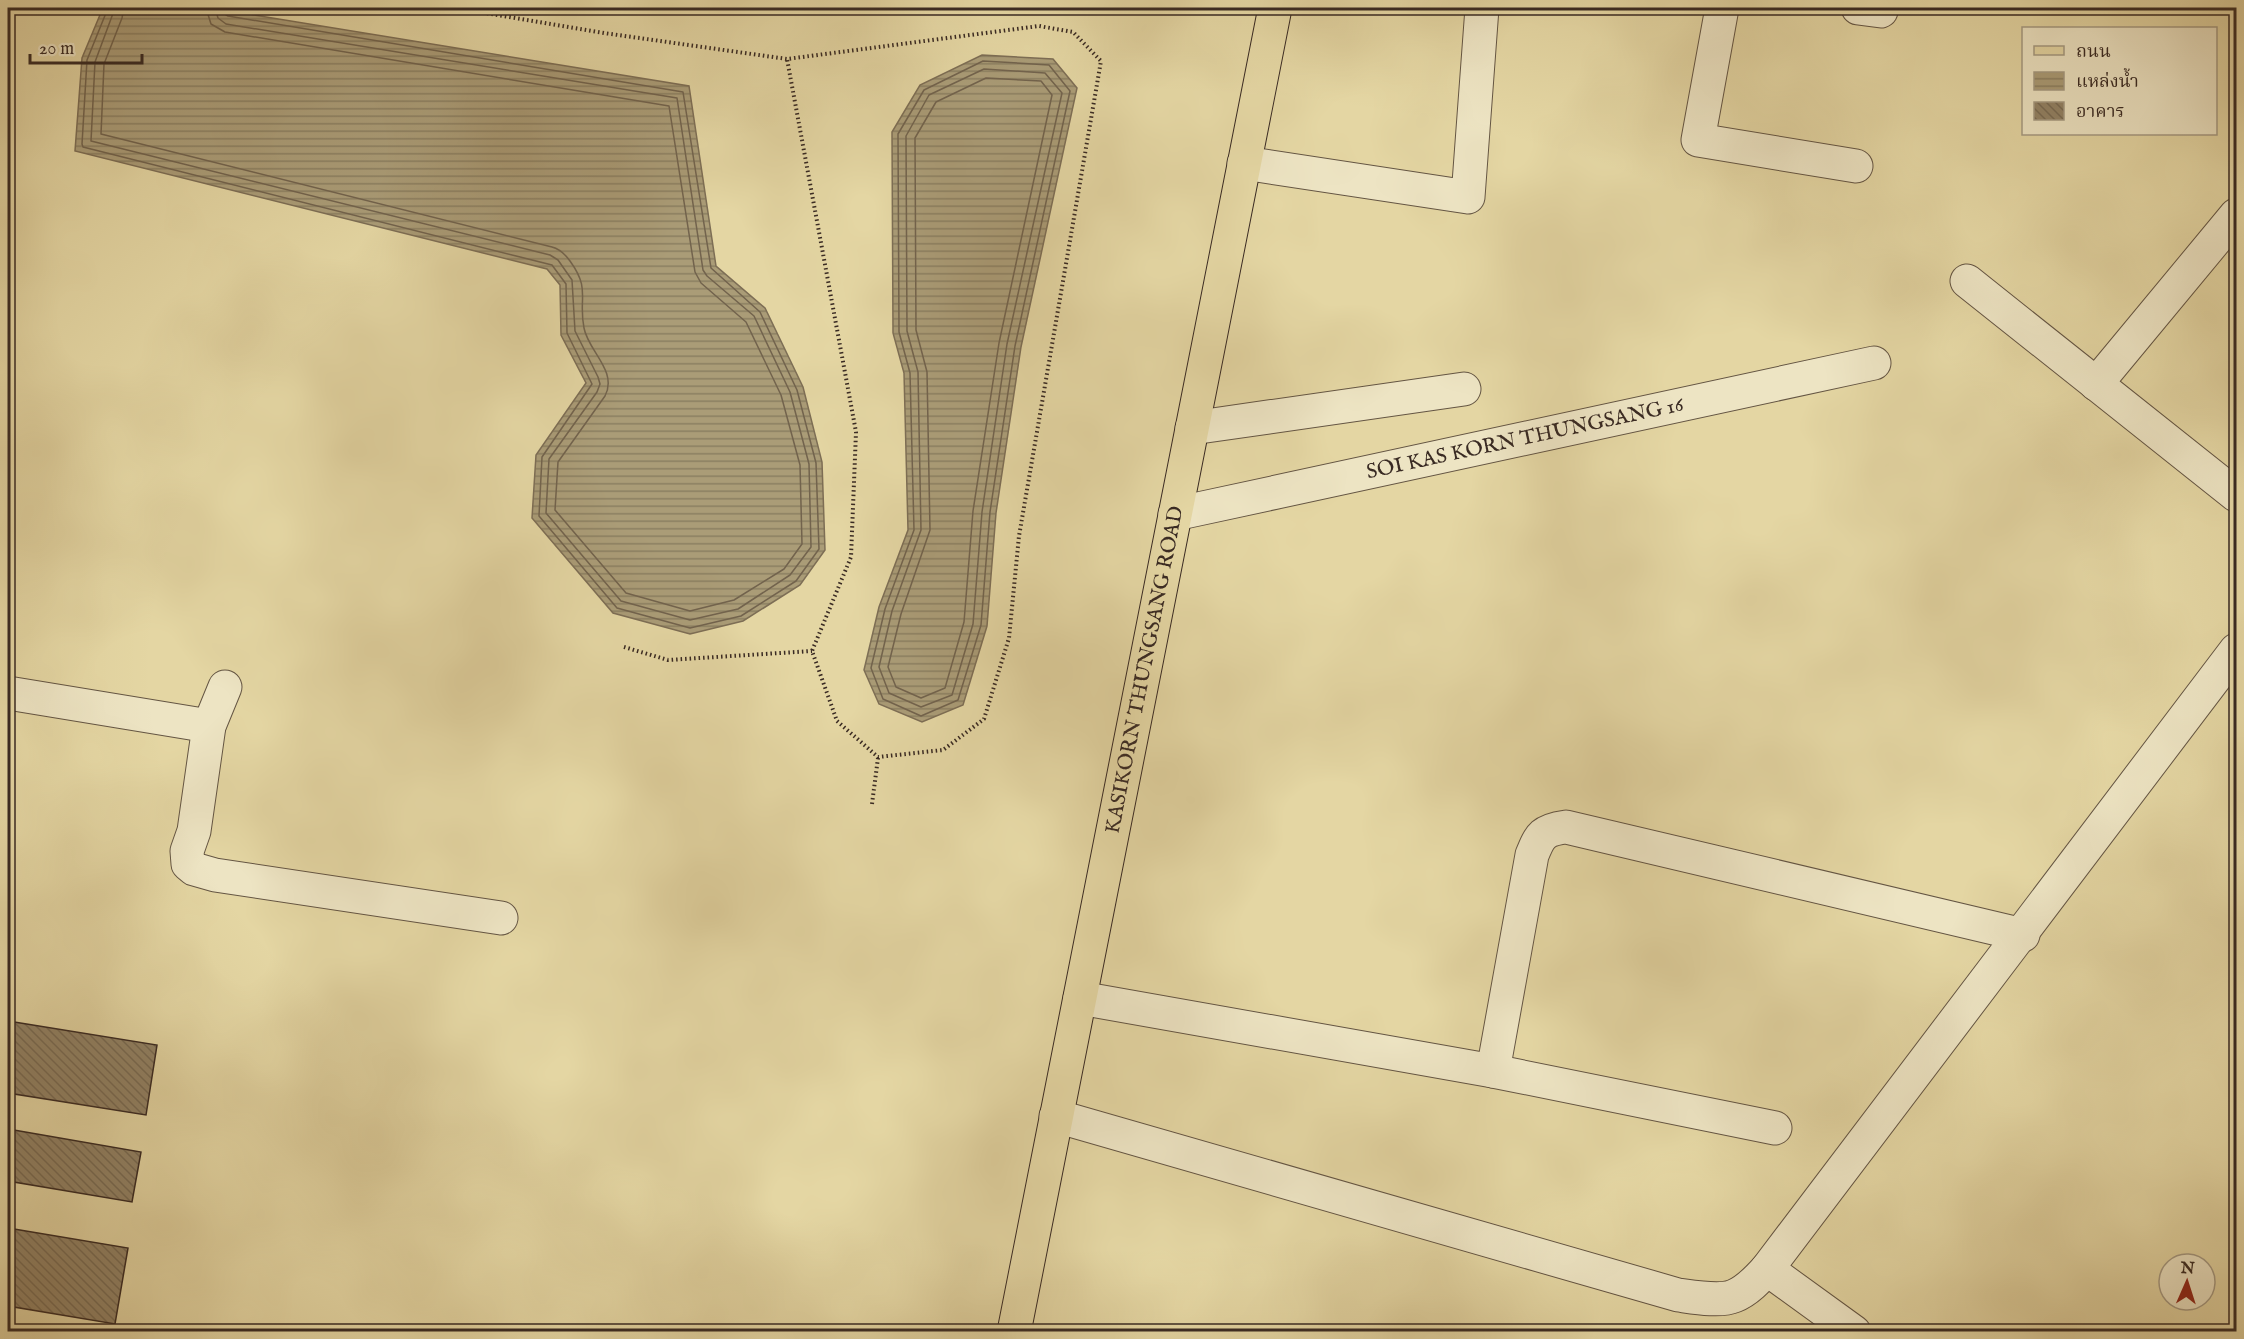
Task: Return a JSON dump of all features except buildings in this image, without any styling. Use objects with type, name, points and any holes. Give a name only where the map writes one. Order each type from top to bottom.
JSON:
[{"type":"main road","name":"KASIKORN THUNGSANG ROAD","points":[[1014,1332],[1275,8]]},
{"type":"street","points":[[1244,163],[1468,197],[1482,8]]},
{"type":"street","points":[[1722,8],[1698,140],[1856,166]]},
{"type":"street","points":[[2096,384],[2236,215]]},
{"type":"street","points":[[1967,281],[2236,495]]},
{"type":"street","name":"SOI KAS KORN THUNGSANG 16","points":[[1175,514],[1874,363]]},
{"type":"street","points":[[1192,428],[1464,389]]},
{"type":"street","points":[[1056,1116],[1678,1295],[1705,1299],[1733,1297],[1751,1285],[1767,1269],[2023,935],[2236,650]]},
{"type":"street","points":[[225,687],[209,726],[194,831],[187,851],[188,864],[194,869],[216,875],[501,918]]},
{"type":"street","points":[[8,693],[209,726]]},
{"type":"street","points":[[1492,1071],[1532,855],[1540,836],[1551,829],[1566,827],[2023,935]]},
{"type":"street","points":[[1080,998],[1492,1071],[1775,1128]]},
{"type":"street","points":[[1767,1269],[1854,1332]]},
{"type":"path","points":[[8,33],[11,8]]},
{"type":"path","points":[[456,8],[604,33],[787,59],[1039,26],[1073,32],[1101,61],[1019,536],[1009,638],[984,719],[943,750],[878,758],[837,721],[812,651],[851,557],[856,432],[787,59]]},
{"type":"path","points":[[624,647],[668,660],[812,651]]},
{"type":"path","points":[[872,804],[878,758]]},
{"type":"water","points":[[106,8],[211,8],[689,86],[716,266],[765,308],[803,387],[822,462],[825,550],[800,585],[743,621],[690,634],[613,613],[532,518],[536,455],[586,383],[561,335],[560,285],[547,269],[75,151],[82,58],[102,10]]},
{"type":"water","points":[[982,55],[1053,59],[1077,88],[1021,347],[996,513],[987,626],[963,705],[922,722],[879,704],[864,670],[879,607],[908,530],[904,373],[893,333],[892,132],[920,85]]}]
